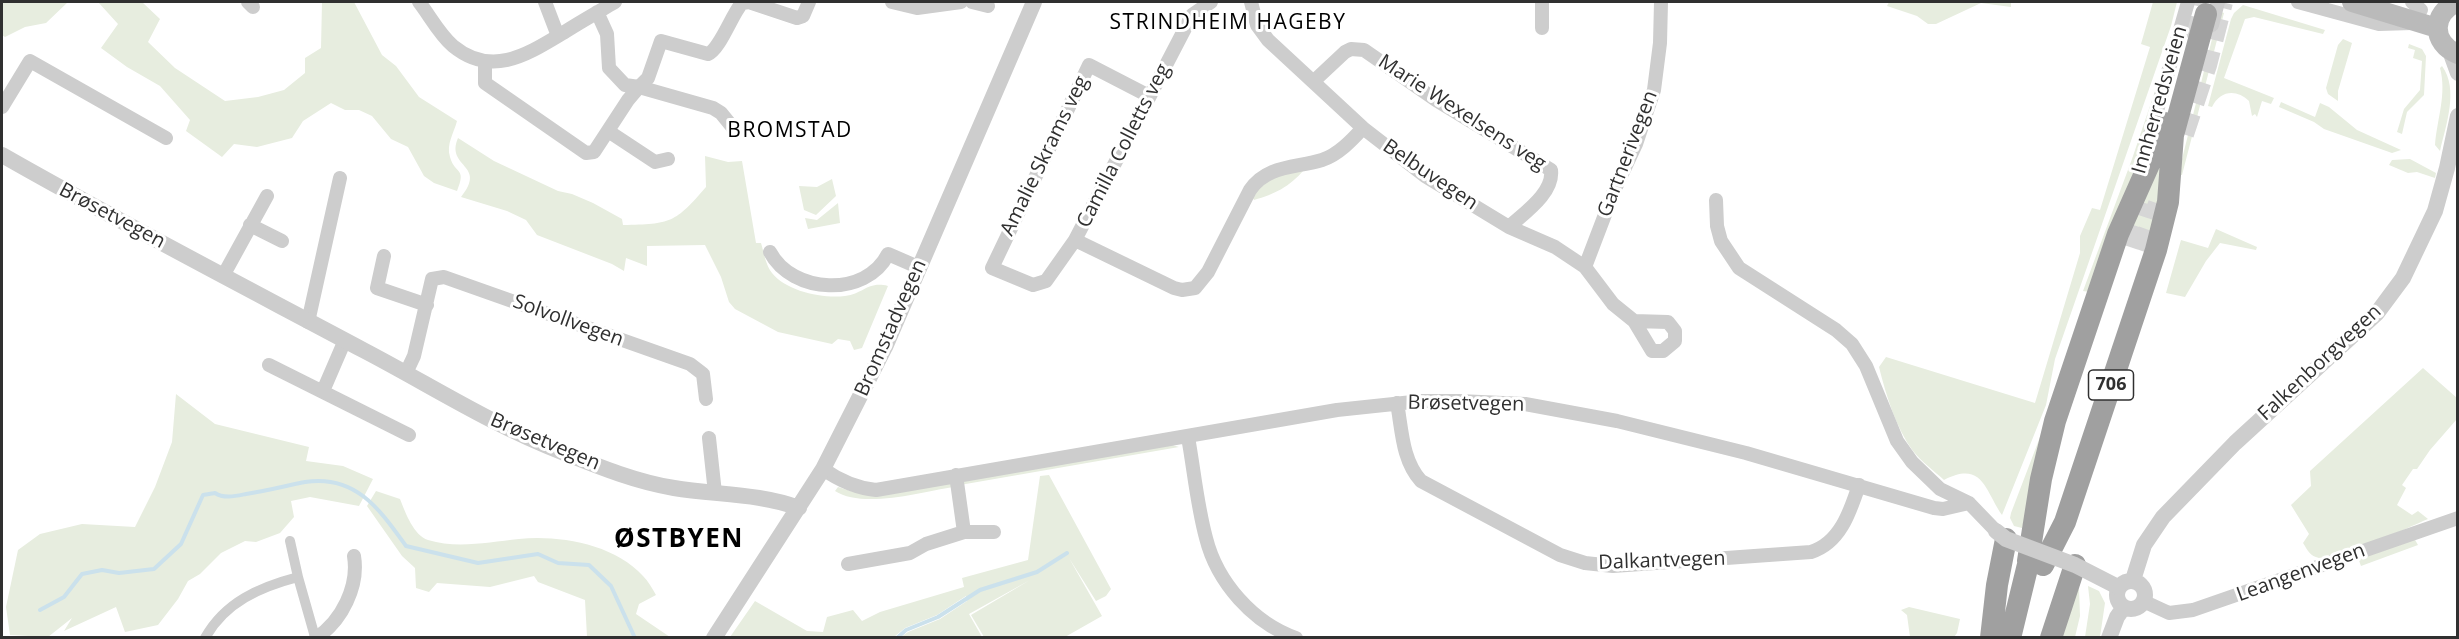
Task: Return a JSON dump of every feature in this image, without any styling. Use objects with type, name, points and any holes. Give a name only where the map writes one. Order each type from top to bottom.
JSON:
[{"type":"highway","name":"706","points":[[2010,638],[2036,563],[2041,478],[2053,430],[2118,234],[2162,130],[2202,7]]},
{"type":"highway","name":"706","points":[[2036,563],[2065,522],[2156,250],[2168,202],[2173,135],[2202,7]]},
{"type":"highway","name":"706","points":[[2025,638],[2036,563],[2068,424],[2134,249]]},
{"type":"highway","points":[[1991,638],[2001,535]]},
{"type":"highway","points":[[2051,638],[2075,565]]},
{"type":"main road","points":[[2352,2],[2417,11],[2447,10],[2440,41],[2454,53]]},
{"type":"main road","points":[[2394,2],[2417,11]]},
{"type":"street","points":[[419,2],[452,45],[472,57],[485,61],[504,61],[522,57],[615,2]]},
{"type":"street","points":[[545,2],[558,36]]},
{"type":"street","points":[[485,61],[485,83],[586,153],[594,152],[628,100],[648,78],[661,41],[708,54],[716,48],[722,34],[742,3],[749,2],[797,18],[803,16],[809,2]]},
{"type":"street","points":[[892,2],[925,8],[961,2]]},
{"type":"street","points":[[972,2],[988,6]]},
{"type":"street","name":"Bromstadvegen","points":[[714,638],[823,469],[885,347],[1034,2]]},
{"type":"street","name":"Camilla Colletts veg","points":[[1033,285],[1046,281],[1076,240],[1192,15],[1210,2]]},
{"type":"street","name":"Belbuvegen","points":[[1251,2],[1253,17],[1262,33],[1363,128],[1425,176],[1509,227],[1555,247],[1585,267],[1613,304],[1634,321]]},
{"type":"street","points":[[1542,2],[1542,28]]},
{"type":"street","name":"Gartnerivegen","points":[[1585,267],[1614,191],[1636,144],[1652,98],[1658,63],[1661,2]]},
{"type":"street","points":[[2298,2],[2379,24],[2402,25],[2417,11]]},
{"type":"street","points":[[597,12],[607,34],[609,68],[625,85],[713,108],[721,113],[734,129]]},
{"type":"street","name":"Marie Wexelsens veg","points":[[1314,81],[1345,52],[1351,49],[1364,50],[1436,100],[1551,170],[1552,174],[1547,187],[1540,198],[1509,227]]},
{"type":"street","points":[[2454,53],[2457,73]]},
{"type":"street","points":[[2,107],[30,61],[166,138]]},
{"type":"street","name":"Amalie Skrams veg","points":[[1033,285],[992,268],[1089,65],[1149,96]]},
{"type":"street","name":"Falkenborgvegen","points":[[2126,584],[2144,545],[2163,517],[2235,443],[2377,313],[2403,278],[2435,210],[2447,168],[2457,116]]},
{"type":"street","points":[[1076,240],[1174,288],[1182,290],[1195,288],[1208,272],[1250,190],[1259,179],[1277,170],[1322,160],[1338,152],[1363,128]]},
{"type":"street","points":[[608,131],[655,162],[668,159]]},
{"type":"street","name":"Brøsetvegen","points":[[2,155],[503,427],[562,453],[651,483],[771,500],[795,515]]},
{"type":"street","points":[[308,322],[340,178]]},
{"type":"street","points":[[223,276],[267,196]]},
{"type":"street","points":[[1716,200],[1717,226],[1721,241],[1739,267],[1836,330],[1852,344],[1866,366],[1897,441],[1905,453],[1940,489],[1969,503],[2001,535],[2075,565],[2143,588],[2143,601],[2137,608],[2124,607],[2117,598],[2126,584]]},
{"type":"street","points":[[250,225],[282,241]]},
{"type":"street","points":[[770,252],[775,262],[787,272],[829,285],[844,286],[877,271],[888,254],[918,267]]},
{"type":"street","points":[[384,256],[378,288],[427,305]]},
{"type":"street","name":"Solvollvegen","points":[[406,373],[414,356],[432,279],[444,276],[690,364],[703,374],[706,399]]},
{"type":"street","points":[[322,391],[345,340]]},
{"type":"street","points":[[269,365],[409,435]]},
{"type":"street","name":"Brøsetvegen","points":[[823,469],[837,479],[855,486],[876,490],[1337,410],[1397,403],[1491,402],[1557,409],[1687,438],[1934,508],[1943,509],[1969,503]]},
{"type":"street","name":"Dalkantvegen","points":[[1397,403],[1405,453],[1410,466],[1421,481],[1560,555],[1586,563],[1613,566],[1810,552],[1834,539],[1844,523],[1859,485]]},
{"type":"street","points":[[1188,437],[1206,537],[1221,572],[1246,606],[1268,624],[1296,638]]},
{"type":"street","points":[[709,438],[715,493]]},
{"type":"street","points":[[956,476],[964,532]]},
{"type":"street","name":"Leangenvegen","points":[[2143,601],[2169,614],[2193,610],[2457,518]]},
{"type":"street","points":[[848,564],[910,552],[926,544],[964,532],[994,532]]},
{"type":"street","points":[[290,541],[315,637],[327,629],[350,595],[356,577],[354,555]]},
{"type":"street","points":[[205,638],[222,615],[249,594],[270,584],[298,577]]},
{"type":"street","points":[[2109,638],[2117,617],[2124,607]]},
{"type":"shaded area","points":[[2,2],[68,2],[46,23],[25,27],[5,37],[2,35]]},
{"type":"shaded area","points":[[98,2],[142,2],[160,19],[148,42],[175,68],[225,101],[258,97],[284,90],[305,73],[305,58],[321,48],[322,2],[354,2],[382,55],[396,66],[419,97],[457,121],[449,152],[452,163],[461,178],[457,191],[434,183],[424,176],[408,147],[391,139],[372,116],[359,110],[345,110],[331,103],[303,121],[292,138],[257,147],[234,144],[222,157],[186,131],[190,120],[160,86],[127,67],[101,48],[118,24]]},
{"type":"shaded area","points":[[1889,2],[2011,2],[2011,7],[1981,3],[1936,24],[1928,24],[1917,16],[1887,6]]},
{"type":"shaded area","points":[[2153,2],[2177,2],[2171,26],[2055,359],[2046,405],[2002,515],[1986,488],[1975,476],[1957,475],[1944,480],[1913,451],[1888,400],[1879,367],[1886,357],[2035,403],[2080,253],[2080,236],[2092,208],[2100,210],[2150,47],[2141,44]]},
{"type":"shaded area","points":[[2243,5],[2325,30],[2323,34],[2254,17],[2245,19],[2224,78],[2274,98],[2271,104],[2262,101],[2257,117],[2255,114],[2252,116],[2249,101],[2239,94],[2224,94],[2215,101],[2212,107],[2208,106],[2231,19]]},
{"type":"shaded area","points":[[2219,11],[2224,13],[2182,175],[2178,175]]},
{"type":"shaded area","points":[[2174,35],[2174,44],[2142,152],[2089,292],[2083,291],[2132,159]]},
{"type":"shaded area","points":[[2343,39],[2352,43],[2338,91],[2338,101],[2328,94],[2326,88],[2338,45]]},
{"type":"shaded area","points":[[2409,44],[2422,49],[2426,56],[2424,95],[2407,112],[2402,134],[2397,132],[2404,109],[2420,90],[2422,61],[2413,58],[2415,50],[2408,48]]},
{"type":"shaded area","points":[[2442,66],[2450,85],[2450,107],[2440,151],[2435,145],[2442,97],[2440,68]]},
{"type":"shaded area","points":[[2281,102],[2315,117],[2320,103],[2329,107],[2357,130],[2401,150],[2392,153],[2324,129],[2314,122],[2279,107]]},
{"type":"shaded area","points":[[458,138],[494,161],[558,191],[593,203],[622,219],[623,225],[652,224],[679,215],[706,187],[705,156],[728,162],[742,161],[756,243],[761,243],[768,267],[778,279],[795,289],[816,295],[836,297],[851,295],[870,286],[888,286],[862,348],[854,350],[850,341],[838,339],[832,344],[778,332],[735,309],[729,302],[721,277],[705,245],[647,246],[647,266],[626,258],[624,271],[612,264],[537,235],[526,220],[507,211],[461,197],[470,178],[457,155]]},
{"type":"shaded area","points":[[2163,158],[2153,238],[2126,229]]},
{"type":"shaded area","points":[[2410,159],[2436,173],[2435,178],[2417,172],[2408,173],[2389,165],[2392,160]]},
{"type":"shaded area","points":[[1304,170],[1293,181],[1275,192],[1254,200],[1252,197],[1267,178]]},
{"type":"shaded area","points":[[832,179],[836,196],[816,215],[804,210],[799,186],[817,187]]},
{"type":"shaded area","points":[[838,203],[840,223],[808,229],[805,218],[817,220]]},
{"type":"shaded area","points":[[2216,229],[2257,247],[2256,250],[2220,243],[2206,261],[2185,297],[2166,293],[2181,240],[2208,248]]},
{"type":"shaded area","points":[[2423,368],[2457,398],[2457,419],[2417,469],[2413,469],[2402,485],[2406,488],[2397,505],[2412,515],[2418,511],[2428,519],[2341,555],[2329,558],[2313,556],[2303,543],[2309,534],[2291,505],[2311,486],[2310,471]]},
{"type":"shaded area","points":[[2061,382],[2022,528],[2014,526],[2010,518],[2011,513]]},
{"type":"shaded area","points":[[176,394],[215,424],[309,447],[306,461],[343,466],[373,479],[359,506],[310,497],[291,501],[294,517],[280,533],[256,542],[245,541],[221,553],[200,574],[188,581],[178,599],[158,625],[125,632],[116,607],[64,631],[72,618],[48,637],[10,635],[6,607],[18,550],[40,534],[82,524],[135,527],[155,487],[172,442]]},
{"type":"shaded area","points":[[1169,444],[1179,447],[960,485],[965,480]]},
{"type":"shaded area","points":[[1049,475],[1111,589],[1106,596],[1096,601],[1069,558],[1102,616],[1065,637],[984,637],[971,615],[1030,580],[969,614],[982,637],[901,637],[940,619],[967,601],[966,596],[937,615],[905,628],[894,637],[730,637],[755,601],[807,631],[823,632],[827,617],[853,610],[862,621],[880,612],[964,587],[962,578],[1028,560],[1040,476]]},
{"type":"shaded area","points":[[951,483],[953,487],[893,498],[861,499],[835,491],[838,487],[854,492]]},
{"type":"shaded area","points":[[376,491],[400,499],[407,517],[418,534],[439,543],[462,544],[535,538],[551,539],[585,544],[617,556],[643,576],[656,595],[639,604],[636,614],[670,637],[587,637],[585,600],[538,582],[534,576],[490,587],[437,583],[429,592],[416,588],[415,568],[402,556],[367,506]]},
{"type":"shaded area","points":[[2414,538],[2418,545],[2361,566],[2358,558]]},
{"type":"shaded area","points":[[2088,586],[2099,591],[2105,603],[2100,637],[2085,637],[2090,604]]},
{"type":"shaded area","points":[[2079,588],[2080,616],[2075,637],[2055,638]]},
{"type":"shaded area","points":[[1909,607],[1960,619],[1957,633],[1954,637],[1910,637],[1907,615],[1901,610]]},
{"type":"waterway","points":[[40,610],[64,597],[82,574],[102,570],[119,573],[154,569],[181,544],[203,495],[215,493],[222,496],[234,496],[305,482],[323,481],[353,489],[365,497],[406,546],[478,563],[538,554],[558,563],[589,565],[611,586],[635,638]]},
{"type":"waterway","points":[[897,638],[906,630],[938,617],[980,590],[1037,572],[1067,553]]},
{"type":"tunnel","points":[[2190,38],[2198,2]]},
{"type":"tunnel","points":[[2183,134],[2206,65],[2222,2]]},
{"type":"tunnel","points":[[2127,246],[2142,202]]},
{"type":"tunnel","points":[[2142,251],[2159,204]]},
{"type":"district","name":"STRINDHEIM HAGEBY","points":[[1228,23]]},
{"type":"district","name":"BROMSTAD","points":[[790,131]]},
{"type":"district","name":"ØSTBYEN","points":[[679,540]]}]
